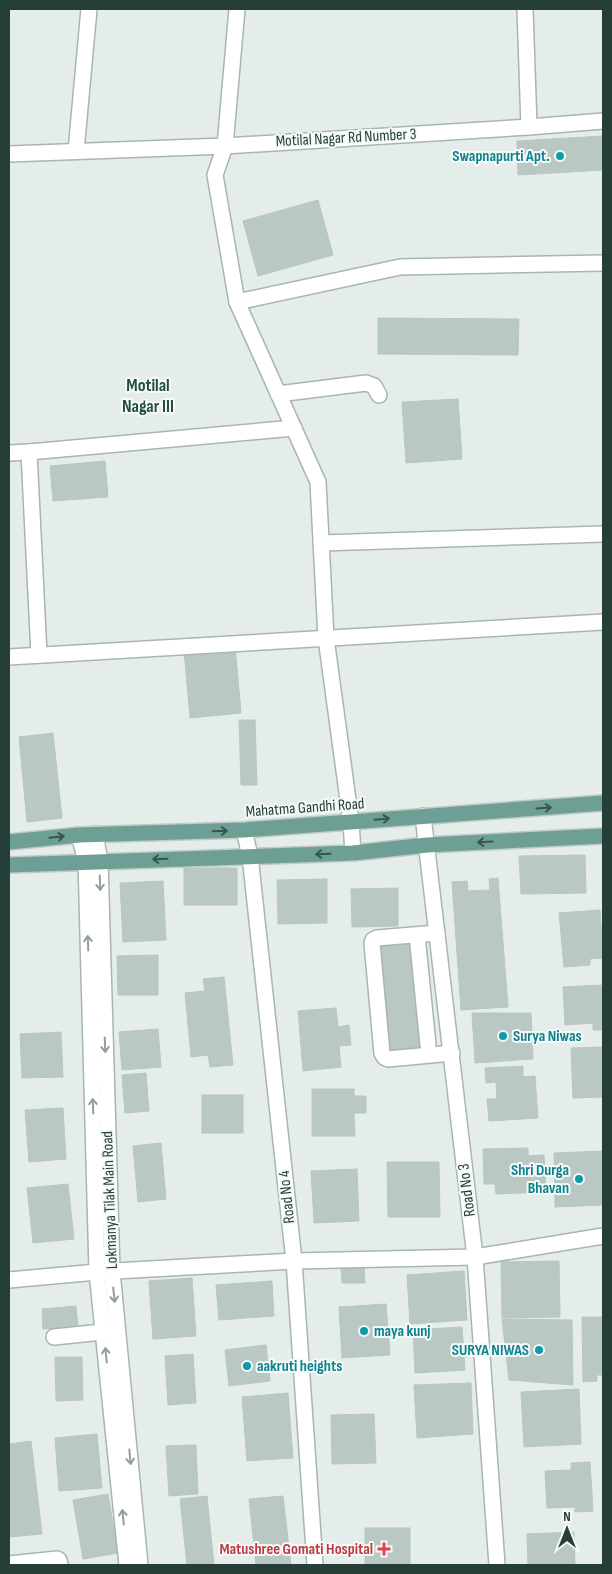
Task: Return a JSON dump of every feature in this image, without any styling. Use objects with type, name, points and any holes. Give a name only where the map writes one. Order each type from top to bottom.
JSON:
[{"type":"main road","name":"Mahatma Gandhi Road","points":[[9,842],[87,835],[244,830],[603,804]]},
{"type":"main road","points":[[9,865],[354,853],[427,845],[603,836]]},
{"type":"street","points":[[76,151],[88,9]]},
{"type":"street","points":[[237,9],[225,146],[215,175],[237,302],[318,482],[326,638],[354,853]]},
{"type":"street","points":[[525,9],[529,127]]},
{"type":"street","name":"Motilal Nagar Rd Number 3","points":[[9,154],[225,146],[603,121]]},
{"type":"street","points":[[237,302],[400,267],[603,263]]},
{"type":"street","points":[[278,394],[366,383],[374,386],[379,395]]},
{"type":"street","points":[[9,453],[294,428]]},
{"type":"street","points":[[29,452],[40,655]]},
{"type":"street","points":[[321,543],[603,534]]},
{"type":"street","points":[[9,657],[603,622]]},
{"type":"street","name":"Road No 3","points":[[423,816],[475,1258],[497,1565]]},
{"type":"street","name":"Road No 4","points":[[244,830],[250,856],[294,1260],[315,1565]]},
{"type":"street","name":"Lokmanya Tilak Main Road","points":[[87,835],[93,861],[105,1271],[128,1565]]},
{"type":"street","points":[[437,933],[377,938],[373,940],[382,1053],[388,1059],[452,1053]]},
{"type":"street","points":[[417,935],[428,1045]]},
{"type":"street","points":[[9,1280],[105,1271],[294,1260],[475,1258],[603,1236]]},
{"type":"street","points":[[54,1337],[111,1332]]},
{"type":"street","name":"Lokmanya Tilak Main Road","points":[[111,1332],[140,1565]]},
{"type":"street","points":[[9,1564],[56,1559],[59,1560],[60,1565]]},
{"type":"building","name":"Swapnapurti Apt.","points":[[603,136],[603,170],[518,175],[517,141]]},
{"type":"building","points":[[318,200],[333,255],[258,276],[243,221]]},
{"type":"building","points":[[378,318],[519,319],[518,355],[378,354]]},
{"type":"building","points":[[458,399],[462,459],[406,463],[402,402]]},
{"type":"building","points":[[105,461],[108,497],[53,501],[50,466]]},
{"type":"building","points":[[235,646],[241,713],[190,718],[184,650]]},
{"type":"building","points":[[239,720],[255,720],[257,785],[241,785]]},
{"type":"building","points":[[53,733],[62,818],[27,822],[19,737]]},
{"type":"building","points":[[585,855],[586,893],[521,894],[519,856]]},
{"type":"building","points":[[184,868],[237,868],[237,905],[184,905]]},
{"type":"building","points":[[498,878],[508,1007],[461,1010],[452,882],[467,881],[468,891],[490,890],[489,879]]},
{"type":"building","points":[[327,879],[327,923],[278,924],[277,880]]},
{"type":"building","points":[[163,881],[166,940],[123,942],[120,883]]},
{"type":"building","points":[[398,888],[398,926],[352,927],[351,889]]},
{"type":"building","points":[[600,910],[603,958],[590,959],[590,965],[564,967],[559,913]]},
{"type":"building","points":[[410,938],[421,1049],[388,1053],[375,942]]},
{"type":"building","points":[[158,955],[158,995],[118,995],[117,956]]},
{"type":"building","points":[[224,977],[233,1065],[210,1067],[208,1055],[191,1057],[185,993],[205,991],[203,979]]},
{"type":"building","points":[[603,985],[603,1030],[593,1030],[593,1023],[565,1025],[563,987]]},
{"type":"building","points":[[336,1008],[338,1027],[349,1025],[351,1045],[339,1046],[341,1067],[303,1071],[298,1011]]},
{"type":"building","name":"Surya Niwas","points":[[472,1013],[531,1013],[533,1059],[475,1063]]},
{"type":"building","points":[[158,1029],[161,1067],[122,1070],[119,1032]]},
{"type":"building","points":[[61,1032],[63,1077],[22,1078],[20,1034]]},
{"type":"building","points":[[603,1047],[603,1097],[573,1098],[571,1048]]},
{"type":"building","points":[[523,1066],[523,1077],[535,1076],[538,1118],[489,1121],[487,1099],[497,1099],[496,1082],[486,1083],[485,1068]]},
{"type":"building","points":[[146,1073],[149,1111],[125,1113],[122,1075]]},
{"type":"building","points":[[312,1089],[354,1089],[354,1096],[366,1096],[366,1113],[354,1113],[355,1136],[312,1136]]},
{"type":"building","points":[[202,1095],[243,1095],[243,1133],[202,1133]]},
{"type":"building","points":[[63,1108],[66,1159],[29,1162],[25,1110]]},
{"type":"building","points":[[161,1143],[166,1199],[138,1202],[133,1146]]},
{"type":"building","points":[[528,1148],[528,1156],[544,1155],[546,1192],[496,1194],[495,1184],[484,1184],[483,1149]]},
{"type":"building","name":"Shri Durga Bhavan","points":[[603,1151],[603,1205],[555,1207],[554,1153]]},
{"type":"building","points":[[387,1162],[439,1162],[440,1217],[388,1217]]},
{"type":"building","points":[[357,1169],[359,1221],[314,1223],[311,1171]]},
{"type":"building","points":[[68,1184],[74,1239],[33,1243],[27,1188]]},
{"type":"building","points":[[559,1261],[560,1317],[502,1318],[501,1262]]},
{"type":"building","points":[[364,1264],[365,1283],[342,1283],[341,1265]]},
{"type":"building","points":[[464,1271],[467,1320],[410,1324],[407,1275]]},
{"type":"building","points":[[192,1278],[196,1336],[153,1339],[149,1281]]},
{"type":"building","points":[[272,1281],[274,1316],[219,1320],[216,1285]]},
{"type":"building","name":"maya kunj","points":[[386,1304],[390,1355],[342,1358],[339,1307]]},
{"type":"building","points":[[76,1306],[78,1327],[43,1329],[42,1309]]},
{"type":"building","points":[[582,1317],[603,1317],[603,1375],[597,1375],[597,1381],[583,1382]]},
{"type":"building","name":"SURYA NIWAS","points":[[502,1319],[572,1320],[573,1385],[509,1380]]},
{"type":"building","points":[[462,1327],[465,1370],[415,1373],[413,1330]]},
{"type":"building","name":"aakruti heights","points":[[266,1345],[270,1381],[229,1386],[225,1350]]},
{"type":"building","points":[[193,1354],[196,1403],[168,1405],[165,1356]]},
{"type":"building","points":[[55,1357],[82,1357],[83,1400],[56,1401]]},
{"type":"building","points":[[471,1383],[473,1434],[417,1438],[414,1385]]},
{"type":"building","points":[[579,1389],[581,1444],[524,1447],[521,1392]]},
{"type":"building","points":[[288,1393],[293,1458],[247,1461],[242,1397]]},
{"type":"building","points":[[374,1414],[376,1463],[332,1464],[331,1415]]},
{"type":"building","points":[[97,1434],[102,1488],[59,1491],[55,1438]]},
{"type":"building","points":[[31,1441],[42,1534],[9,1537],[9,1444]]},
{"type":"building","points":[[196,1445],[198,1494],[169,1496],[166,1446]]},
{"type":"building","points":[[590,1462],[593,1511],[575,1512],[575,1507],[547,1508],[545,1471],[571,1470],[571,1463]]},
{"type":"building","points":[[108,1494],[118,1553],[83,1559],[73,1500]]},
{"type":"building","points":[[207,1496],[214,1565],[187,1565],[180,1499]]},
{"type":"building","points":[[283,1496],[291,1565],[256,1565],[249,1499]]},
{"type":"building","points":[[365,1528],[410,1528],[410,1565],[365,1565]]},
{"type":"building","points":[[574,1532],[575,1565],[528,1565],[527,1534]]},
{"type":"place","name":"Swapnapurti Apt.","points":[[560,156]]},
{"type":"place","name":"Surya Niwas","points":[[503,1036]]},
{"type":"place","name":"Shri Durga Bhavan","points":[[579,1179]]},
{"type":"place","name":"maya kunj","points":[[364,1331]]},
{"type":"place","name":"SURYA NIWAS","points":[[539,1350]]},
{"type":"place","name":"aakruti heights","points":[[247,1366]]},
{"type":"place","name":"Matushree Gomati Hospital","points":[[384,1549]]},
{"type":"district","name":"Motilal Nagar III","points":[[148,395]]}]
